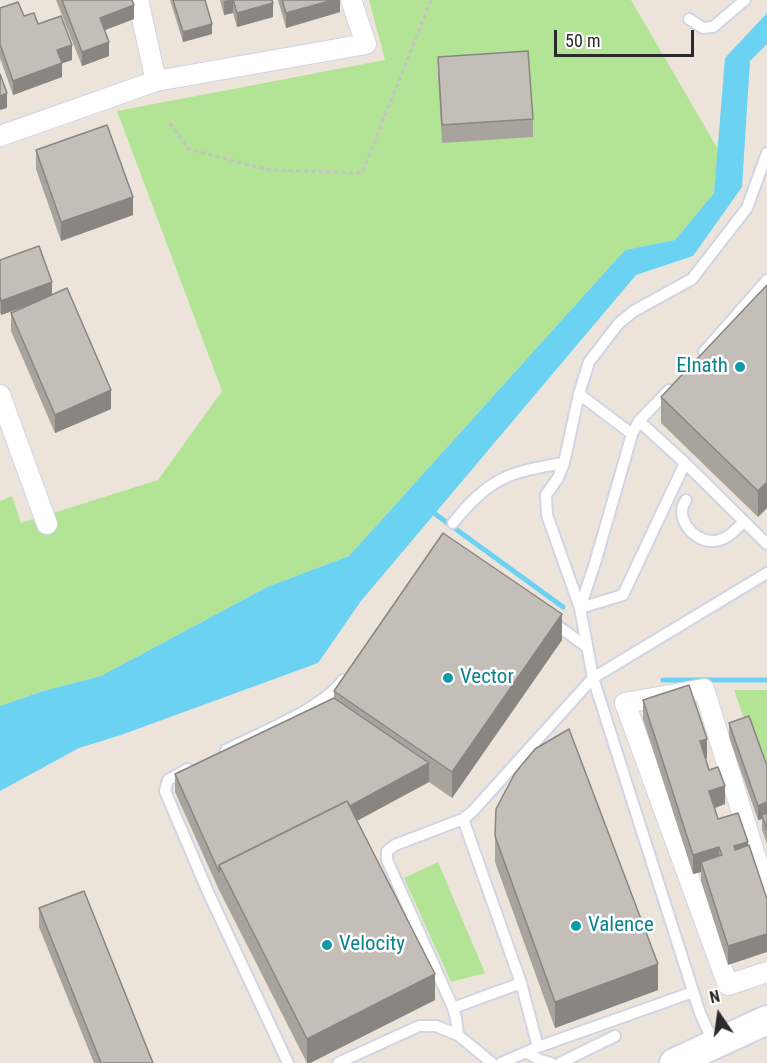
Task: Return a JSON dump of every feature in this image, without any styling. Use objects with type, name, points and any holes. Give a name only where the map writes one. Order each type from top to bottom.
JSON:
[{"type":"street","points":[[138,0],[156,81]]},
{"type":"street","points":[[0,136],[156,81],[366,44],[351,0]]},
{"type":"street","points":[[0,395],[47,524]]},
{"type":"street","points":[[767,894],[704,689],[625,703],[728,985],[767,972]]},
{"type":"street","points":[[697,1055],[767,1020]]},
{"type":"lane","points":[[689,19],[703,28],[712,27],[745,0]]},
{"type":"lane","points":[[697,1055],[700,1014],[593,678],[580,608],[547,515],[545,503],[546,495],[558,478],[564,463],[579,394],[589,362],[619,323],[634,311],[692,279],[747,208],[767,153]]},
{"type":"lane","points":[[695,362],[767,280]]},
{"type":"lane","points":[[580,608],[632,434],[639,421],[679,379]]},
{"type":"lane","points":[[579,394],[632,434]]},
{"type":"lane","points":[[639,421],[767,544]]},
{"type":"lane","points":[[453,523],[485,488],[498,479],[529,469],[564,463]]},
{"type":"lane","points":[[580,608],[623,596],[685,463]]},
{"type":"lane","points":[[686,500],[681,512],[685,523],[700,539],[711,541],[724,539],[744,522]]},
{"type":"lane","points":[[458,1035],[453,1008],[387,860],[387,851],[395,845],[463,819],[593,678],[767,573]]},
{"type":"lane","points":[[539,611],[587,647]]},
{"type":"lane","points":[[216,755],[320,703],[336,690],[349,671]]},
{"type":"lane","points":[[195,765],[168,780],[165,791],[213,902],[288,1063]]},
{"type":"lane","points":[[463,819],[522,983],[538,1047]]},
{"type":"lane","points":[[453,1008],[522,983]]},
{"type":"lane","points":[[501,1063],[538,1047],[693,992]]},
{"type":"lane","points":[[338,1063],[419,1026],[436,1026],[458,1035],[492,1063]]},
{"type":"lane","points":[[560,1063],[615,1036]]},
{"type":"lane","points":[[526,1052],[550,1063]]},
{"type":"path","points":[[170,123],[188,149],[270,170],[362,173],[431,0]]},
{"type":"green space","points":[[369,0],[631,0],[718,149],[714,193],[675,240],[625,250],[349,556],[267,587],[101,676],[43,691],[0,706],[0,501],[12,496],[21,523],[158,480],[222,391],[117,111],[385,60]]},
{"type":"green space","points":[[734,690],[767,690],[767,785]]},
{"type":"green space","points":[[438,862],[485,973],[451,982],[404,878]]},
{"type":"water","points":[[767,13],[767,44],[750,61],[742,187],[693,256],[636,275],[361,601],[318,663],[121,735],[79,748],[0,791],[0,706],[43,691],[101,676],[267,587],[349,556],[625,250],[675,240],[714,193],[725,58]]},
{"type":"building","points":[[62,0],[132,0],[134,5],[100,18],[109,42],[82,52]]},
{"type":"building","points":[[173,0],[205,0],[212,24],[183,32]]},
{"type":"building","points":[[233,0],[272,0],[273,3],[237,13]]},
{"type":"building","points":[[282,0],[333,0],[286,13]]},
{"type":"building","points":[[18,2],[24,16],[34,13],[38,24],[61,16],[72,45],[57,50],[62,63],[13,81],[0,44],[0,8]]},
{"type":"building","points":[[528,51],[533,119],[442,125],[438,57]]},
{"type":"building","points":[[0,74],[7,93],[0,96]]},
{"type":"building","points":[[107,125],[133,197],[61,222],[36,150]]},
{"type":"building","points":[[39,246],[52,282],[1,301],[0,260]]},
{"type":"building","name":"Elnath","points":[[767,285],[767,482],[758,491],[661,397]]},
{"type":"building","points":[[67,288],[111,390],[55,415],[11,313]]},
{"type":"building","name":"Vector","points":[[443,533],[562,614],[452,772],[334,691]]},
{"type":"building","points":[[689,685],[707,739],[700,741],[709,770],[718,767],[725,786],[709,791],[718,819],[738,813],[748,842],[734,846],[735,850],[749,845],[767,899],[767,934],[728,946],[701,862],[722,855],[719,847],[693,855],[643,700]]},
{"type":"building","points":[[334,698],[429,763],[350,806],[347,801],[219,865],[219,872],[175,774]]},
{"type":"building","points":[[749,716],[767,766],[767,802],[758,806],[729,723]]},
{"type":"building","name":"Valence","points":[[569,729],[658,964],[555,1002],[495,836],[496,809],[515,773],[535,749]]},
{"type":"building","name":"Velocity","points":[[347,801],[435,974],[307,1039],[219,865]]},
{"type":"building","points":[[767,813],[767,830],[762,815]]},
{"type":"building","points":[[84,891],[153,1063],[101,1063],[39,908]]},
{"type":"waterway","points":[[431,511],[563,607]]},
{"type":"waterway","points":[[663,680],[767,680]]},
{"type":"place","name":"Elnath","points":[[740,367]]},
{"type":"place","name":"Vector","points":[[448,678]]},
{"type":"place","name":"Valence","points":[[576,926]]},
{"type":"place","name":"Velocity","points":[[327,945]]}]
